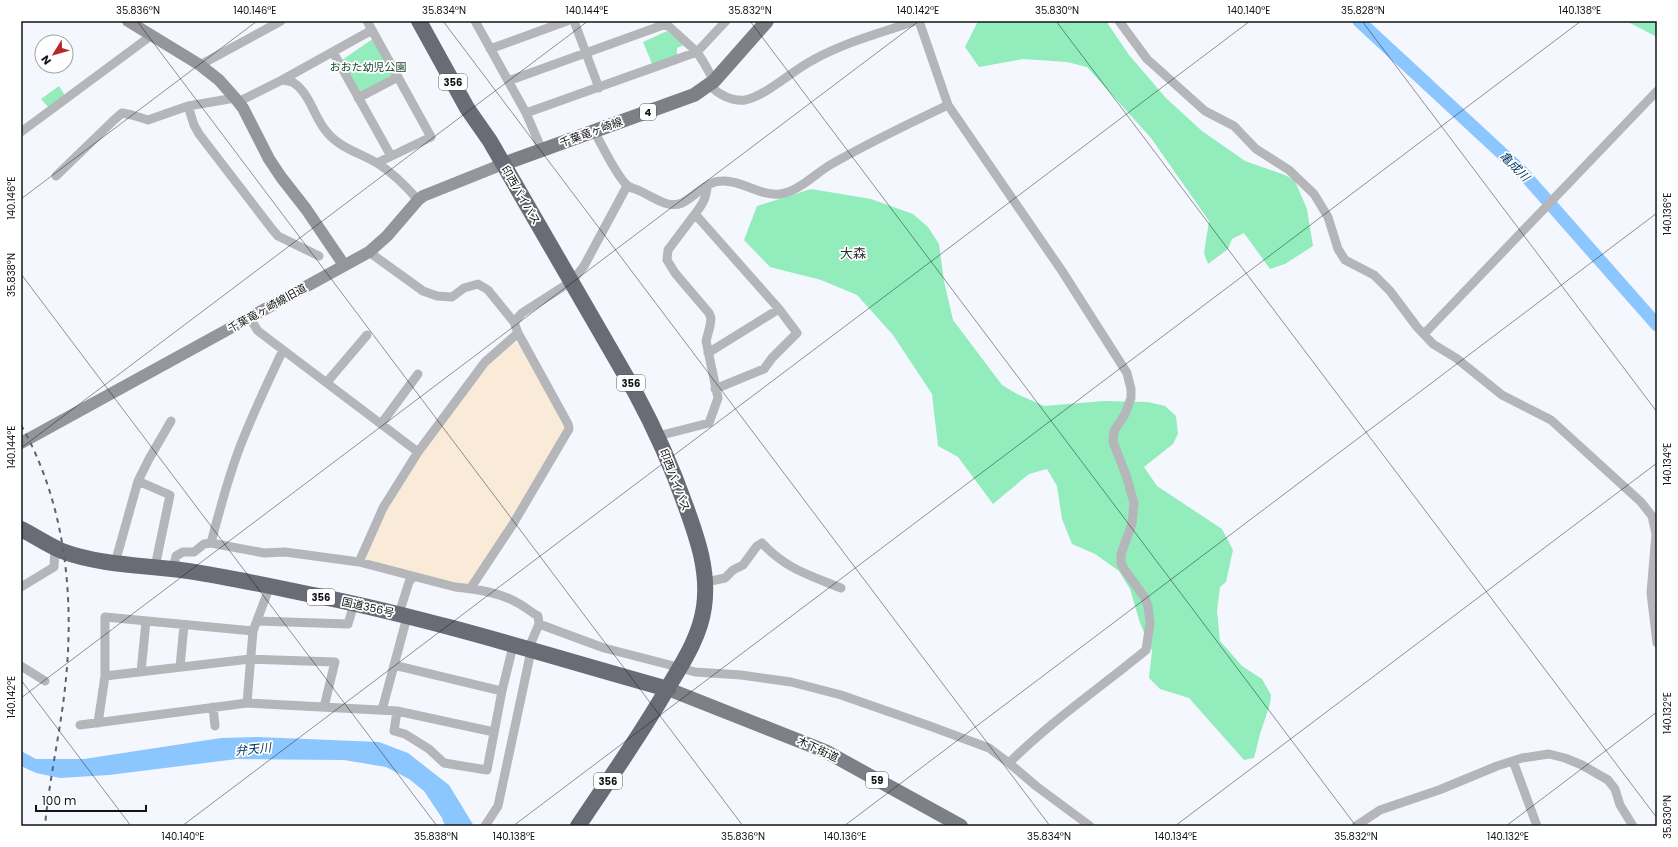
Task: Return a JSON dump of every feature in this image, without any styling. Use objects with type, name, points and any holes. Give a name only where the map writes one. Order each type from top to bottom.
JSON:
[{"type":"highway","name":"印西バイパス","points":[[419,21],[467,108],[490,141],[635,392],[658,436],[677,483],[701,551],[706,582],[704,608],[701,621],[689,652],[656,709],[578,826]]},
{"type":"highway","name":"印西バイパス","points":[[430,21],[476,103],[490,141]]},
{"type":"highway","name":"国道356号","points":[[21,528],[55,547],[78,556],[116,563],[155,567],[228,578],[354,604],[530,650],[668,689]]},
{"type":"main road","name":"千葉竜ヶ崎線","points":[[503,164],[694,95],[712,83],[767,21]]},
{"type":"main road","name":"木下街道","points":[[668,689],[825,751],[961,826]]},
{"type":"street","points":[[128,21],[200,65],[219,80],[237,100],[243,108],[269,159],[306,209],[344,265]]},
{"type":"street","points":[[200,65],[281,21]]},
{"type":"street","points":[[367,21],[431,137],[377,163]]},
{"type":"street","points":[[475,21],[526,113],[542,150]]},
{"type":"street","points":[[490,49],[567,21]]},
{"type":"street","points":[[574,21],[599,88]]},
{"type":"street","points":[[526,113],[697,52],[726,21]]},
{"type":"street","points":[[508,81],[586,53],[665,22],[697,52],[712,83],[713,89],[724,96],[743,100],[754,98],[813,59],[915,21]]},
{"type":"street","points":[[919,21],[948,105],[1026,217],[1100,330],[1127,373],[1131,389],[1129,405],[1114,431],[1113,442],[1130,486],[1134,503],[1132,524],[1121,554],[1121,563],[1145,598],[1148,606],[1150,623],[1146,650],[1070,709],[1028,744],[1009,763]]},
{"type":"street","points":[[1119,21],[1147,59],[1205,111],[1234,126],[1256,149],[1289,170],[1314,194],[1328,217],[1338,249],[1344,260],[1374,275],[1390,291],[1433,344],[1456,358],[1502,395],[1551,420],[1641,502],[1652,516],[1656,534],[1651,594],[1657,643]]},
{"type":"street","points":[[56,176],[122,113],[148,120],[188,106],[237,100],[282,80],[372,30]]},
{"type":"street","points":[[21,132],[152,35]]},
{"type":"street","points":[[334,52],[391,156]]},
{"type":"street","points":[[358,98],[398,77]]},
{"type":"street","points":[[282,80],[294,83],[302,92],[326,132],[336,141],[352,151],[377,163],[398,178],[418,200]]},
{"type":"street","points":[[1424,334],[1657,91]]},
{"type":"street","points":[[594,131],[627,186],[659,202],[671,204],[682,203],[707,186],[721,180],[733,182],[766,193],[781,194],[794,188],[872,142],[948,105]]},
{"type":"street","points":[[188,106],[194,125],[199,134],[258,213],[278,236],[319,256]]},
{"type":"street","name":"千葉竜ヶ崎線旧道","points":[[21,443],[369,252],[387,236],[418,200],[430,193],[503,164]]},
{"type":"street","points":[[514,322],[522,313],[572,281],[584,266],[627,186]]},
{"type":"street","points":[[658,436],[709,422],[718,398],[715,390],[706,341],[711,318],[709,313],[675,273],[667,260],[668,250],[703,204],[707,192],[707,186]]},
{"type":"street","points":[[696,214],[779,309],[797,333],[772,358],[764,369],[715,390]]},
{"type":"street","points":[[369,252],[423,291],[437,296],[452,297],[464,288],[478,284],[488,290],[514,322],[568,424],[568,429],[513,524],[470,589]]},
{"type":"street","points":[[708,353],[779,309]]},
{"type":"street","points":[[249,317],[258,331],[418,452]]},
{"type":"street","points":[[360,562],[383,508],[418,452],[485,362],[518,332]]},
{"type":"street","points":[[327,382],[367,335]]},
{"type":"street","points":[[211,543],[223,496],[238,452],[261,396],[283,350]]},
{"type":"street","points":[[381,424],[418,374]]},
{"type":"street","points":[[116,563],[138,481],[171,421]]},
{"type":"street","points":[[138,481],[170,495],[155,567]]},
{"type":"street","points":[[173,570],[176,556],[183,552],[194,552],[204,544],[211,543],[264,553],[285,552],[360,562],[455,587],[504,596],[517,602],[538,616],[539,624],[530,650],[498,806],[485,826]]},
{"type":"street","points":[[706,582],[725,578],[733,570],[743,565],[757,546],[762,543],[773,555],[788,566],[841,588]]},
{"type":"street","points":[[21,587],[54,566],[55,547]]},
{"type":"street","points":[[382,710],[394,665],[408,582],[413,577]]},
{"type":"street","points":[[247,702],[253,631],[270,586]]},
{"type":"street","points":[[257,621],[348,624],[354,604]]},
{"type":"street","points":[[98,723],[105,676],[105,618],[253,631]]},
{"type":"street","points":[[141,672],[146,621]]},
{"type":"street","points":[[539,624],[604,648],[695,672],[741,675],[791,682],[841,695],[927,725],[989,748],[1036,786],[1090,826]]},
{"type":"street","points":[[180,667],[184,625]]},
{"type":"street","points":[[397,711],[394,730],[405,734],[429,748],[444,763],[487,770],[502,691],[513,646]]},
{"type":"street","points":[[105,676],[250,659],[335,662],[324,707]]},
{"type":"street","points":[[394,665],[502,691]]},
{"type":"street","points":[[21,666],[45,681]]},
{"type":"street","points":[[80,725],[247,702],[397,711],[494,732]]},
{"type":"street","points":[[213,707],[214,726]]},
{"type":"street","points":[[1356,826],[1380,810],[1439,790],[1522,758],[1549,754],[1565,758],[1582,765],[1608,780],[1615,789],[1620,805],[1633,826]]},
{"type":"street","points":[[1513,761],[1537,826]]},
{"type":"shaded area","points":[[514,342],[520,343],[565,428],[474,580],[464,586],[366,562],[364,557],[384,515],[412,468],[484,368]]},
{"type":"green space","points":[[978,21],[1106,21],[1129,55],[1166,98],[1202,131],[1245,161],[1285,175],[1295,181],[1307,209],[1313,246],[1285,264],[1270,269],[1244,233],[1232,239],[1228,249],[1208,264],[1204,253],[1209,221],[1151,138],[1087,67],[1067,62],[1023,59],[979,67],[965,47]]},
{"type":"green space","points":[[1626,21],[1657,21],[1657,37]]},
{"type":"green space","points":[[667,31],[684,45],[677,48],[677,57],[653,66],[643,42]]},
{"type":"green space","name":"おおた幼児公園","points":[[374,38],[395,76],[360,94],[342,60]]},
{"type":"green space","points":[[59,86],[66,97],[50,109],[41,99]]},
{"type":"green space","points":[[811,189],[871,199],[913,214],[928,227],[939,244],[944,281],[953,320],[1002,385],[1017,394],[1044,406],[1104,401],[1148,402],[1165,406],[1176,416],[1178,434],[1173,444],[1144,467],[1157,486],[1222,529],[1233,550],[1226,582],[1220,587],[1217,611],[1220,641],[1242,666],[1262,679],[1271,695],[1270,704],[1254,758],[1244,760],[1189,698],[1160,689],[1149,678],[1152,651],[1140,623],[1130,589],[1119,571],[1095,554],[1072,544],[1062,519],[1057,486],[1047,469],[1029,474],[993,504],[958,457],[938,446],[932,394],[893,335],[857,295],[821,280],[770,267],[744,240],[757,206]]},
{"type":"water","name":"弁天川","points":[[258,737],[379,742],[408,753],[449,785],[474,826],[445,826],[442,818],[424,791],[409,779],[386,767],[344,760],[237,759],[109,775],[60,778],[36,773],[21,766],[21,751],[36,759],[84,759],[221,738]]},
{"type":"waterway","name":"亀成川","points":[[1359,21],[1522,172],[1657,325]]},
{"type":"railway","points":[[21,425],[36,455],[48,487],[57,519],[64,553],[69,620],[65,688],[45,826]]},
{"type":"district","name":"大森","points":[[853,253]]}]
